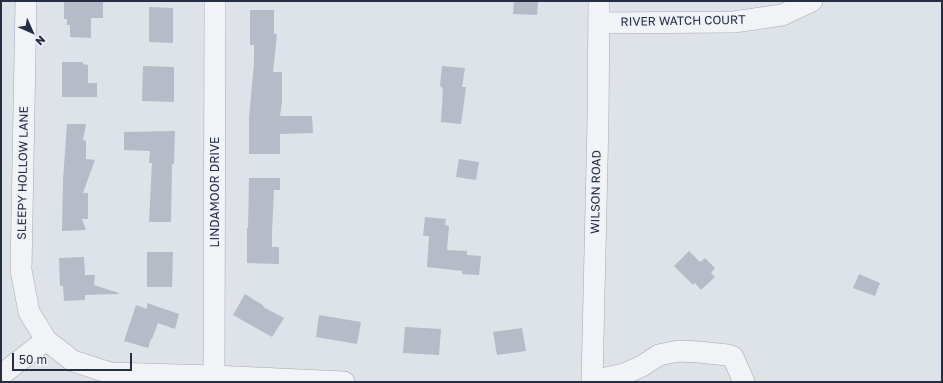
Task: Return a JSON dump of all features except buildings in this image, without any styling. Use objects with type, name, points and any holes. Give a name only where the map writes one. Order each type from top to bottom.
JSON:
[{"type":"street","name":"SLEEPY HOLLOW LANE","points":[[26,1],[21,270],[29,312],[46,340]]},
{"type":"street","name":"LINDAMOOR DRIVE","points":[[213,379],[215,1]]},
{"type":"street","name":"WILSON ROAD","points":[[592,382],[599,1]]},
{"type":"street","name":"RIVER WATCH COURT","points":[[599,23],[734,22],[782,15],[812,1]]},
{"type":"street","points":[[1,375],[46,340],[73,361],[110,373],[213,379],[344,382]]},
{"type":"street","points":[[592,382],[624,374],[642,366],[659,355],[678,351],[727,355],[733,357],[744,382]]}]
